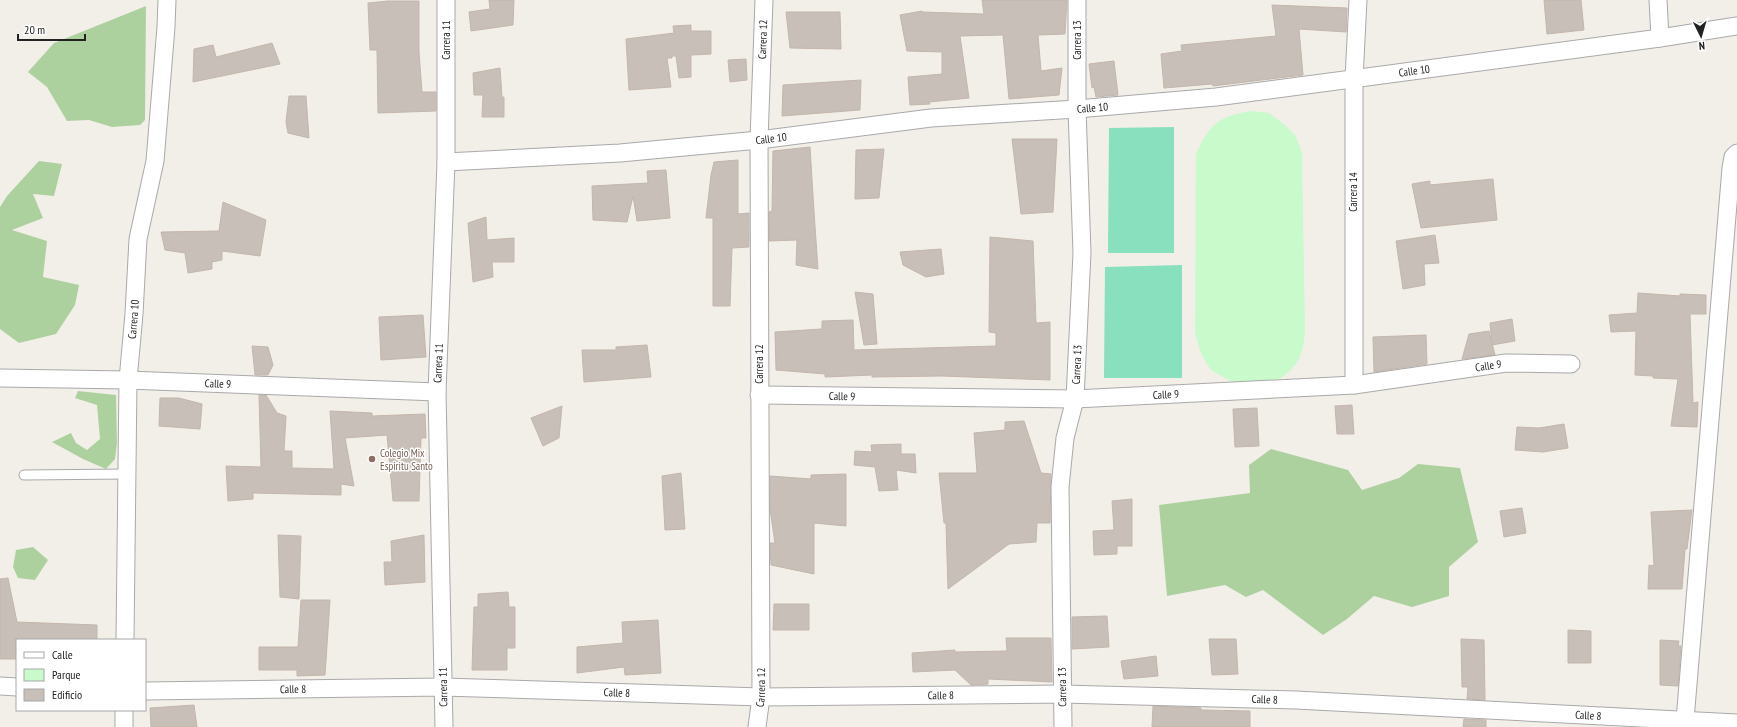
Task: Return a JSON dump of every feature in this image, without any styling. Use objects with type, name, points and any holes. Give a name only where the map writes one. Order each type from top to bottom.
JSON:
[{"type":"street","name":"Carrera 10","points":[[125,639],[128,380],[134,314],[138,239],[155,161],[167,0]]},
{"type":"street","name":"Carrera 11","points":[[444,727],[436,392],[446,162],[446,0]]},
{"type":"street","name":"Carrera 12","points":[[757,727],[761,697],[758,140],[764,0]]},
{"type":"street","name":"Carrera 13","points":[[1063,727],[1060,487],[1065,438],[1075,399],[1082,253],[1077,109],[1077,0]]},
{"type":"street","name":"Carrera 14","points":[[1354,384],[1354,79],[1358,0]]},
{"type":"street","points":[[1658,0],[1660,38]]},
{"type":"street","name":"Calle 10","points":[[446,162],[620,153],[758,140],[931,118],[1077,109],[1216,97],[1660,38],[1737,26]]},
{"type":"street","points":[[1685,720],[1730,168],[1733,157],[1737,153]]},
{"type":"street","name":"Calle 9","points":[[759,395],[1075,399],[1354,384],[1506,363],[1571,364]]},
{"type":"street","name":"Calle 9","points":[[0,378],[128,380],[436,392]]},
{"type":"street","points":[[0,686],[16,687]]},
{"type":"street","name":"Calle 8","points":[[146,691],[444,687],[761,697],[1062,694],[1296,700],[1737,724]]},
{"type":"street","points":[[124,711],[124,727]]},
{"type":"lane","points":[[24,474],[127,474]]},
{"type":"green space","points":[[146,6],[145,120],[140,125],[112,127],[89,120],[67,121],[47,87],[28,72],[54,43]]},
{"type":"green space","points":[[1252,111],[1269,113],[1285,125],[1295,135],[1302,152],[1305,332],[1301,355],[1290,371],[1272,382],[1251,385],[1230,381],[1211,370],[1202,355],[1195,333],[1196,154],[1206,135],[1217,123],[1231,115]]},
{"type":"green space","points":[[1174,127],[1174,253],[1108,253],[1109,128]]},
{"type":"green space","points":[[39,161],[62,164],[54,196],[33,194],[43,218],[12,230],[47,241],[43,277],[79,285],[75,305],[56,334],[19,343],[0,329],[0,207],[7,196]]},
{"type":"green space","points":[[1182,265],[1182,378],[1104,378],[1105,267]]},
{"type":"green space","points":[[78,391],[116,395],[117,443],[115,459],[106,469],[83,459],[52,442],[71,433],[76,443],[87,450],[100,439],[97,405],[75,398]]},
{"type":"green space","points":[[1271,449],[1348,470],[1362,490],[1399,478],[1418,464],[1460,468],[1478,542],[1449,567],[1449,596],[1412,607],[1374,596],[1347,619],[1323,635],[1263,590],[1246,597],[1225,585],[1167,596],[1159,505],[1250,493],[1249,465]]},
{"type":"green space","points":[[33,547],[48,560],[35,580],[18,578],[13,567],[16,550]]},
{"type":"building","points":[[489,0],[514,0],[513,25],[471,31],[469,12],[490,9]]},
{"type":"building","points":[[982,0],[1067,0],[1065,34],[1038,35],[1041,71],[1062,68],[1059,95],[1009,99],[1003,35],[960,36],[969,98],[929,102],[930,104],[910,105],[908,77],[942,74],[942,52],[907,51],[900,15],[922,11],[984,14]]},
{"type":"building","points":[[1544,0],[1581,0],[1584,30],[1547,34]]},
{"type":"building","points":[[388,1],[419,1],[419,52],[422,92],[436,92],[436,111],[378,113],[377,50],[370,50],[368,3]]},
{"type":"building","points":[[1272,5],[1347,8],[1346,32],[1299,29],[1303,75],[1213,86],[1212,84],[1164,88],[1161,54],[1182,51],[1181,45],[1276,36]]},
{"type":"building","points":[[786,12],[840,12],[841,49],[790,48]]},
{"type":"building","points":[[691,25],[691,31],[711,31],[711,54],[691,55],[691,77],[679,78],[676,56],[672,56],[672,58],[667,58],[671,87],[629,90],[626,39],[674,33],[673,26]]},
{"type":"building","points":[[272,43],[280,64],[193,82],[194,49],[213,45],[216,57]]},
{"type":"building","points":[[746,59],[747,80],[730,82],[728,60]]},
{"type":"building","points":[[1114,61],[1118,95],[1096,97],[1094,87],[1092,88],[1089,64]]},
{"type":"building","points":[[500,68],[502,97],[504,97],[504,117],[482,117],[483,95],[474,95],[473,73]]},
{"type":"building","points":[[861,80],[860,110],[782,116],[783,85]]},
{"type":"building","points":[[289,96],[306,96],[309,138],[288,133],[286,122]]},
{"type":"building","points":[[1012,139],[1057,139],[1053,212],[1021,214]]},
{"type":"building","points":[[810,147],[818,269],[796,265],[797,240],[769,241],[769,212],[772,211],[773,151]]},
{"type":"building","points":[[884,149],[879,198],[855,199],[856,150]]},
{"type":"building","points":[[738,160],[738,214],[749,213],[749,247],[732,248],[730,306],[713,306],[713,218],[706,218],[711,175],[714,162]]},
{"type":"building","points":[[666,170],[670,218],[637,221],[633,196],[627,222],[593,220],[592,186],[648,183],[647,171]]},
{"type":"building","points":[[1493,179],[1497,220],[1421,228],[1412,184],[1430,181],[1430,185]]},
{"type":"building","points":[[223,202],[266,220],[260,256],[222,251],[222,260],[212,262],[212,269],[188,273],[185,253],[165,250],[161,232],[219,231]]},
{"type":"building","points":[[486,217],[487,240],[514,238],[514,262],[492,262],[493,277],[473,282],[468,223]]},
{"type":"building","points":[[1435,235],[1439,263],[1424,264],[1425,285],[1403,289],[1396,241]]},
{"type":"building","points":[[990,237],[1033,241],[1036,323],[1050,322],[1050,380],[942,376],[872,377],[872,375],[825,377],[825,374],[776,370],[775,332],[822,329],[822,321],[853,320],[854,350],[996,346],[996,333],[989,332]]},
{"type":"building","points":[[941,249],[944,274],[926,277],[903,265],[900,252]]},
{"type":"building","points":[[855,292],[873,294],[877,344],[864,345]]},
{"type":"building","points":[[1638,293],[1680,296],[1680,294],[1706,295],[1706,314],[1690,314],[1693,403],[1698,402],[1697,427],[1671,426],[1678,379],[1653,378],[1653,376],[1635,375],[1636,331],[1611,332],[1609,315],[1637,313]]},
{"type":"building","points":[[423,315],[426,357],[381,360],[379,317]]},
{"type":"building","points":[[1512,319],[1515,341],[1492,345],[1490,323]]},
{"type":"building","points":[[1489,331],[1495,355],[1462,359],[1469,334]]},
{"type":"building","points":[[1426,335],[1427,364],[1374,372],[1373,337]]},
{"type":"building","points":[[647,345],[651,377],[584,382],[582,350],[616,350],[616,347]]},
{"type":"building","points":[[252,346],[268,347],[273,365],[268,375],[255,375]]},
{"type":"building","points":[[259,395],[266,395],[277,413],[286,416],[284,451],[292,451],[292,468],[334,469],[330,411],[372,413],[372,416],[425,414],[426,438],[421,438],[419,501],[393,501],[387,435],[345,438],[354,486],[341,484],[341,495],[253,493],[253,499],[228,501],[226,466],[261,467]]},
{"type":"building","points":[[160,398],[179,398],[202,404],[200,429],[159,426]]},
{"type":"building","points":[[1352,405],[1354,434],[1337,434],[1335,406]]},
{"type":"building","points":[[562,406],[559,438],[543,446],[531,418]]},
{"type":"building","points":[[1257,408],[1259,446],[1235,447],[1233,409]]},
{"type":"building","points":[[1024,421],[1041,473],[1051,474],[1050,523],[1037,523],[1036,542],[1009,544],[948,589],[946,523],[944,523],[939,473],[977,473],[974,433],[1005,430],[1005,422]]},
{"type":"building","points":[[1564,424],[1568,448],[1543,452],[1515,450],[1517,427],[1539,428]]},
{"type":"building","points":[[901,444],[901,454],[915,454],[916,473],[896,470],[898,490],[879,491],[875,467],[854,465],[855,451],[872,452],[871,445]]},
{"type":"building","points":[[681,473],[685,529],[665,530],[662,476]]},
{"type":"building","points":[[846,474],[846,526],[814,523],[814,574],[771,565],[770,543],[775,543],[770,509],[770,476],[811,479],[811,475]]},
{"type":"building","points":[[1132,499],[1132,546],[1117,546],[1117,554],[1094,555],[1093,531],[1114,530],[1112,501]]},
{"type":"building","points":[[1522,508],[1526,533],[1504,537],[1500,511]]},
{"type":"building","points":[[1692,510],[1687,549],[1685,549],[1682,589],[1648,589],[1649,565],[1654,566],[1651,512]]},
{"type":"building","points":[[278,535],[301,536],[299,599],[280,597]]},
{"type":"building","points":[[424,535],[425,582],[385,585],[384,562],[392,562],[391,541]]},
{"type":"building","points":[[8,578],[17,622],[97,625],[97,639],[16,639],[16,659],[0,659],[0,579]]},
{"type":"building","points":[[508,592],[509,607],[515,607],[515,648],[507,648],[507,670],[472,670],[474,607],[478,607],[478,594]]},
{"type":"building","points":[[301,600],[330,600],[325,675],[297,676],[297,670],[259,670],[259,647],[298,647]]},
{"type":"building","points":[[774,604],[809,604],[809,630],[773,630]]},
{"type":"building","points":[[1107,616],[1109,647],[1072,649],[1072,617]]},
{"type":"building","points":[[658,620],[661,673],[625,675],[624,667],[577,673],[577,647],[623,643],[622,622]]},
{"type":"building","points":[[1568,630],[1591,631],[1591,663],[1568,663]]},
{"type":"building","points":[[1006,638],[1051,638],[1052,682],[988,679],[988,684],[971,685],[955,670],[913,672],[912,653],[955,650],[955,652],[1007,651]]},
{"type":"building","points":[[1209,639],[1236,639],[1238,674],[1212,675]]},
{"type":"building","points":[[1461,639],[1484,640],[1485,700],[1467,699],[1468,687],[1462,687]]},
{"type":"building","points":[[1660,640],[1679,641],[1678,646],[1681,646],[1678,686],[1660,685]]},
{"type":"building","points":[[1156,656],[1158,676],[1124,679],[1121,661]]},
{"type":"building","points":[[194,705],[197,727],[151,727],[150,708]]},
{"type":"building","points":[[1153,706],[1201,708],[1201,710],[1250,711],[1250,727],[1152,727]]},
{"type":"building","points":[[1464,719],[1486,720],[1486,727],[1463,727]]},
{"type":"place","name":"Colegio Mix Espiritu Santo","points":[[372,459]]}]
